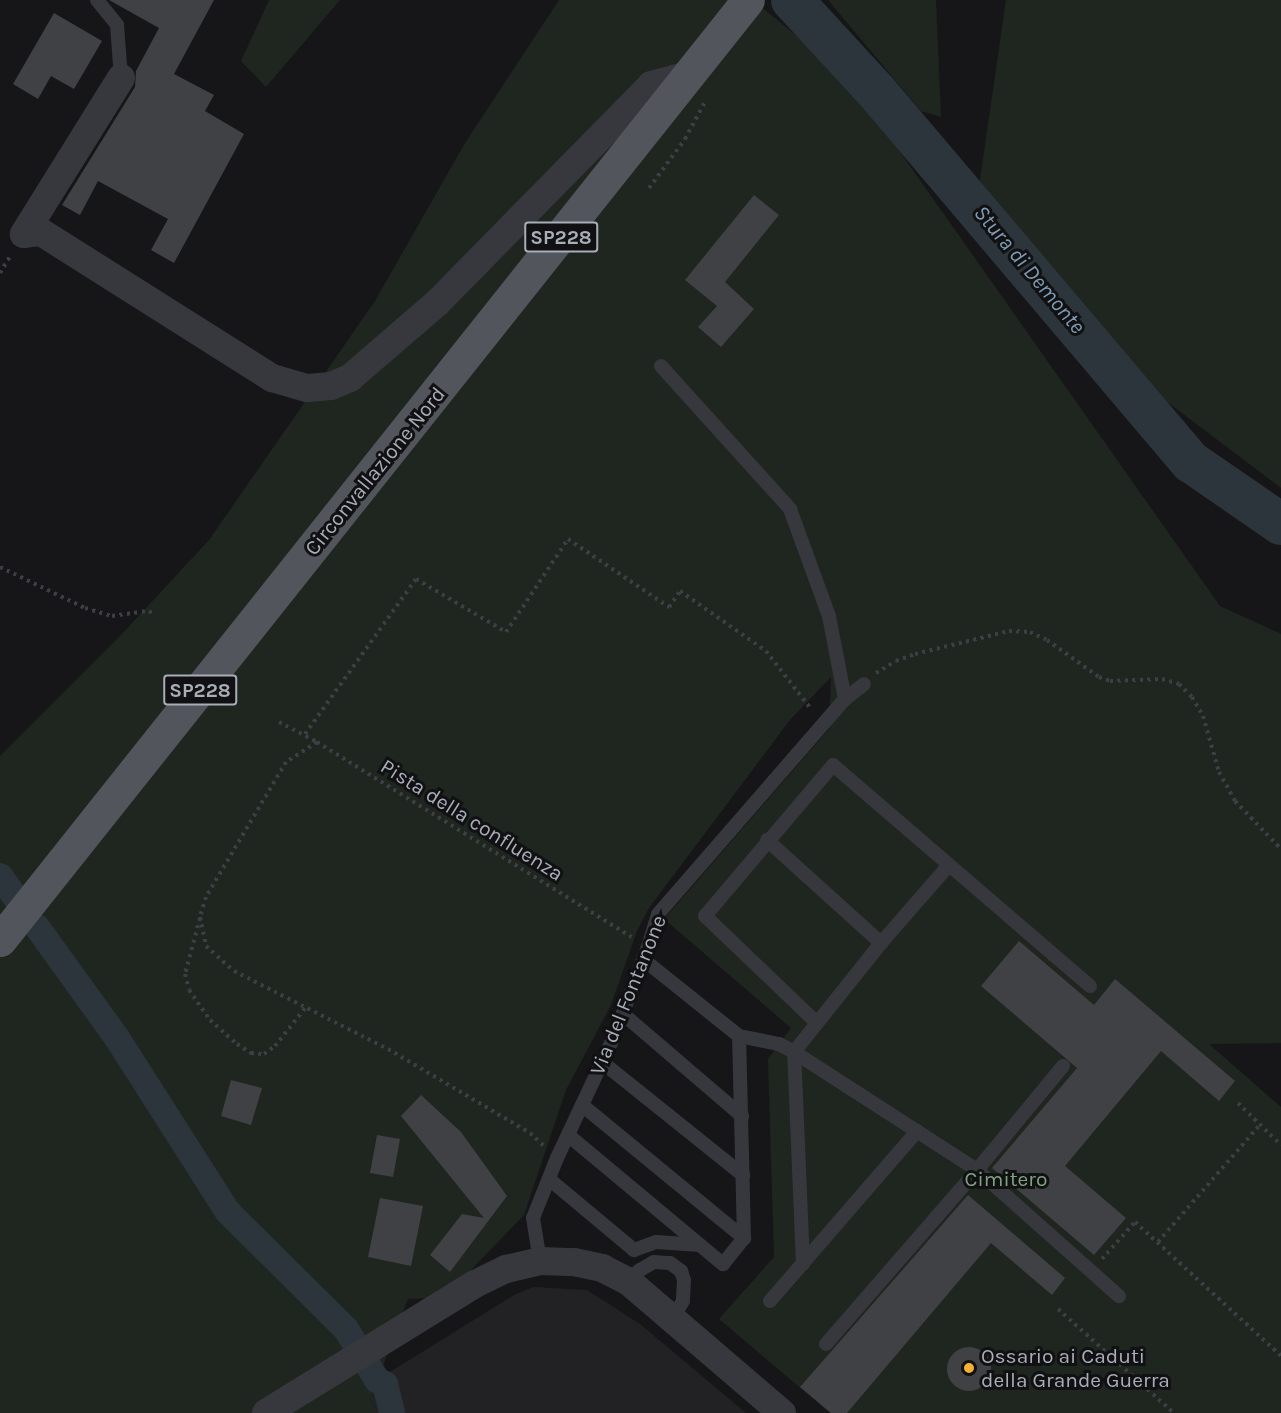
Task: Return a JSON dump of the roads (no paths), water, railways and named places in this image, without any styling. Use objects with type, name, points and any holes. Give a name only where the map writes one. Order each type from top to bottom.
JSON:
[{"type":"main road","name":"Circonvallazione Nord","points":[[0,940],[748,0]]},
{"type":"street","points":[[121,78],[24,234],[42,232],[272,378],[308,388],[331,386],[350,378],[437,303],[651,85],[688,75]]},
{"type":"street","points":[[266,1413],[475,1284],[506,1269],[540,1261],[574,1262],[602,1268],[628,1281],[782,1413]]},
{"type":"lane","points":[[97,0],[117,26],[121,78]]},
{"type":"lane","points":[[661,366],[790,509],[830,616],[845,699]]},
{"type":"lane","name":"Via del Fontanone","points":[[540,1261],[533,1218],[557,1158],[623,1014],[646,953],[657,914],[845,699],[864,684]]},
{"type":"lane","points":[[817,1023],[705,916],[767,840],[833,765],[1090,986]]},
{"type":"lane","points":[[767,840],[881,943]]},
{"type":"lane","points":[[803,1264],[794,1052],[881,943],[949,866]]},
{"type":"lane","points":[[646,953],[739,1035],[779,1044],[794,1052],[977,1170],[1119,1296]]},
{"type":"lane","points":[[623,1014],[742,1116]]},
{"type":"lane","points":[[568,1135],[723,1264],[744,1238],[739,1035]]},
{"type":"lane","points":[[602,1062],[743,1175]]},
{"type":"lane","points":[[826,1344],[977,1170],[1063,1066]]},
{"type":"lane","points":[[582,1105],[744,1238]]},
{"type":"lane","points":[[770,1301],[917,1131]]},
{"type":"lane","points":[[549,1179],[634,1250],[656,1242],[700,1245]]},
{"type":"lane","points":[[628,1281],[640,1270],[654,1262],[670,1263],[681,1271],[684,1280],[683,1301],[672,1319]]},
{"type":"waterway","name":"Stura di Demonte","points":[[792,0],[876,91],[1191,462],[1281,524]]},
{"type":"waterway","points":[[0,876],[15,897]]},
{"type":"waterway","points":[[37,927],[117,1038],[228,1212],[346,1329],[377,1380],[385,1384],[392,1413]]},
{"type":"place","name":"Ossario ai Caduti della Grande Guerra","points":[[969,1368]]},
{"type":"park label","name":"Cimitero","points":[[1006,1179]]}]
